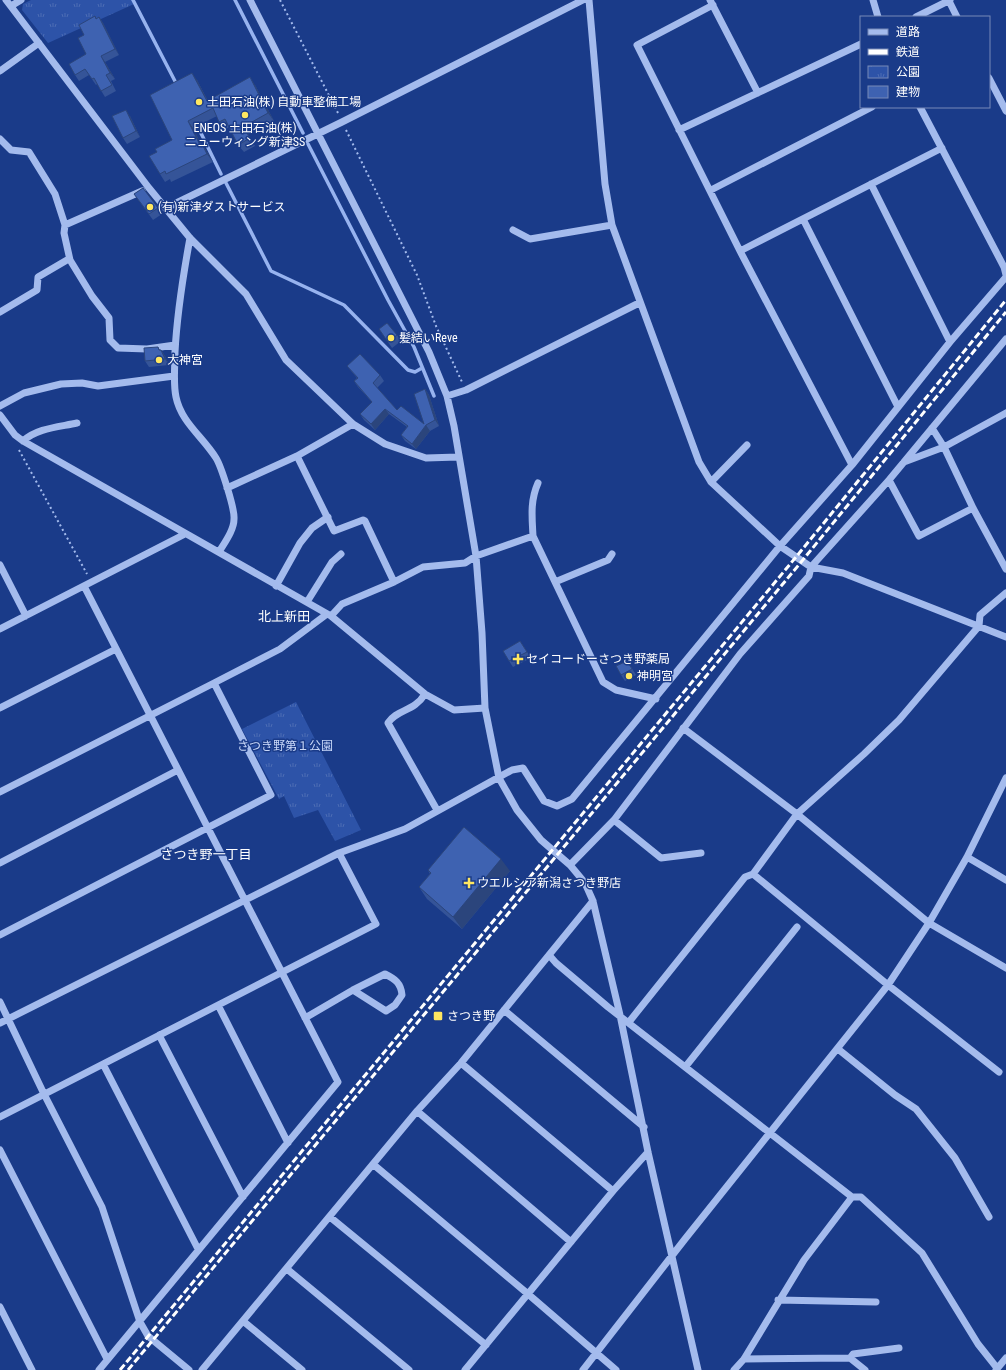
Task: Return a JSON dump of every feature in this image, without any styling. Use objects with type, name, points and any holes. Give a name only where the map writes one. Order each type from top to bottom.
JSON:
[{"type":"street","points":[[21,0],[8,3],[149,188],[190,238],[246,294],[286,360],[353,424],[385,444],[426,458],[458,457]]},
{"type":"street","points":[[250,0],[429,352],[447,396],[454,426],[458,457],[476,556],[482,633],[485,708],[499,778],[517,810],[541,840],[570,865],[585,883],[593,901],[620,1015],[671,1257],[698,1370]]},
{"type":"street","points":[[166,208],[342,122],[583,0]]},
{"type":"street","points":[[589,0],[605,184],[612,225],[639,303],[699,462],[712,482],[780,546],[811,567],[843,573],[1006,637]]},
{"type":"street","points":[[873,0],[878,16]]},
{"type":"street","points":[[918,16],[949,0],[957,16]]},
{"type":"street","points":[[758,92],[712,2],[637,45],[679,130],[711,190],[740,251],[852,465]]},
{"type":"street","points":[[0,71],[39,43]]},
{"type":"street","points":[[679,130],[860,44]]},
{"type":"street","points":[[990,80],[1006,111]]},
{"type":"street","points":[[711,190],[870,108]]},
{"type":"street","points":[[0,1023],[339,853],[405,829],[512,770],[523,768],[544,801],[557,806],[572,799],[780,546],[852,465],[950,342],[1006,276],[1004,267],[921,108]]},
{"type":"street","points":[[0,139],[11,150],[29,152],[55,194],[65,225],[64,233],[70,260],[92,296],[109,318],[110,340],[118,348],[147,349],[175,345]]},
{"type":"street","points":[[740,251],[942,148]]},
{"type":"street","points":[[871,184],[950,342]]},
{"type":"street","points":[[65,225],[149,188]]},
{"type":"street","points":[[803,219],[898,407]]},
{"type":"street","points":[[514,230],[530,239],[612,225]]},
{"type":"street","points":[[190,238],[182,285],[175,345],[174,376],[176,398],[181,412],[188,423],[216,458],[227,488],[234,519],[230,534],[219,552]]},
{"type":"street","points":[[0,312],[37,290],[38,277],[67,260],[70,260]]},
{"type":"street","points":[[447,396],[466,390],[639,303]]},
{"type":"street","points":[[570,865],[614,820],[740,654],[809,576],[811,567],[889,480],[1006,339]]},
{"type":"street","points":[[0,406],[24,393],[61,384],[98,386],[174,376]]},
{"type":"street","points":[[0,415],[15,435],[23,441],[329,615],[425,694],[454,710],[485,708]]},
{"type":"street","points":[[903,462],[944,447],[1005,416]]},
{"type":"street","points":[[23,441],[28,436],[50,428],[77,423]]},
{"type":"street","points":[[227,488],[297,456],[353,424]]},
{"type":"street","points":[[932,428],[944,447],[973,508],[1006,569]]},
{"type":"street","points":[[712,482],[746,445]]},
{"type":"street","points":[[297,456],[334,531],[364,520],[394,582]]},
{"type":"street","points":[[889,480],[919,536],[973,508]]},
{"type":"street","points":[[538,483],[533,494],[531,509],[533,536],[603,682],[616,690],[656,698]]},
{"type":"street","points":[[276,586],[300,543],[312,528],[328,517]]},
{"type":"street","points":[[0,629],[185,534]]},
{"type":"street","points":[[0,792],[280,649],[329,615],[342,604],[394,582],[423,567],[465,563],[476,556],[533,536]]},
{"type":"street","points":[[307,602],[332,562],[341,554]]},
{"type":"street","points":[[555,582],[608,560],[612,554]]},
{"type":"street","points":[[0,565],[26,616]]},
{"type":"street","points":[[84,586],[338,1082],[99,1370]]},
{"type":"street","points":[[629,1022],[745,877],[753,874],[797,814],[864,754],[899,720],[979,626],[980,615],[1006,593]]},
{"type":"street","points":[[0,708],[116,649]]},
{"type":"street","points":[[0,935],[271,795],[214,683]]},
{"type":"street","points":[[425,694],[419,704],[391,718],[388,723],[437,810]]},
{"type":"street","points":[[683,728],[797,814],[929,923],[1006,968]]},
{"type":"street","points":[[0,863],[178,770]]},
{"type":"street","points":[[583,1370],[770,1132],[888,986],[929,923],[967,857],[1006,778]]},
{"type":"street","points":[[614,820],[661,858],[701,853]]},
{"type":"street","points":[[0,1117],[376,924],[339,853]]},
{"type":"street","points":[[967,857],[1006,880]]},
{"type":"street","points":[[753,874],[888,986],[999,1072]]},
{"type":"street","points":[[202,1370],[374,1165],[417,1111],[461,1063],[593,901]]},
{"type":"street","points":[[686,1066],[797,927]]},
{"type":"street","points":[[549,955],[556,964],[852,1197],[861,1197],[922,1253],[978,1344],[997,1369],[1006,1358]]},
{"type":"street","points":[[305,1018],[353,990],[385,974],[395,979],[401,986],[402,994],[395,1005],[386,1011],[353,990]]},
{"type":"street","points":[[0,1002],[44,1094],[102,1207],[140,1322],[148,1336],[189,1370]]},
{"type":"street","points":[[218,1005],[288,1143]]},
{"type":"street","points":[[504,1010],[644,1127]]},
{"type":"street","points":[[160,1035],[243,1197]]},
{"type":"street","points":[[838,1049],[895,1095],[916,1109],[955,1158],[989,1217]]},
{"type":"street","points":[[461,1063],[613,1191]]},
{"type":"street","points":[[103,1064],[198,1249]]},
{"type":"street","points":[[417,1111],[571,1242]]},
{"type":"street","points":[[0,1150],[107,1359]]},
{"type":"street","points":[[465,1370],[613,1191],[648,1152]]},
{"type":"street","points":[[374,1165],[616,1370]]},
{"type":"street","points":[[736,1369],[744,1359],[778,1300],[804,1260],[852,1197]]},
{"type":"street","points":[[330,1217],[486,1345]]},
{"type":"street","points":[[287,1269],[408,1370]]},
{"type":"street","points":[[778,1300],[876,1302]]},
{"type":"street","points":[[0,1307],[32,1370]]},
{"type":"street","points":[[243,1321],[302,1370]]},
{"type":"street","points":[[850,1358],[853,1354],[900,1348]]},
{"type":"street","points":[[744,1359],[850,1358],[865,1370]]},
{"type":"path","points":[[280,0],[417,275],[436,326],[466,390]]},
{"type":"path","points":[[23,441],[18,448],[88,577],[84,586]]},
{"type":"green space","points":[[31,0],[132,0],[134,4],[48,43],[22,10],[23,4]]},
{"type":"green space","name":"さつき野第１公園","points":[[296,702],[361,830],[335,841],[318,810],[294,818],[284,796],[279,799],[242,729]]},
{"type":"building","points":[[95,16],[96,19],[99,17],[115,49],[101,56],[110,73],[106,75],[112,85],[101,91],[94,78],[92,79],[85,69],[75,75],[69,64],[86,54],[78,38],[84,35],[79,25]]},
{"type":"building","points":[[192,73],[207,101],[250,77],[268,113],[243,127],[250,138],[238,145],[225,119],[219,122],[213,108],[188,121],[201,147],[203,146],[207,154],[166,174],[165,171],[160,174],[149,156],[157,152],[155,149],[172,140],[150,95]]},
{"type":"building","points":[[126,110],[136,131],[123,138],[112,116]]},
{"type":"building","name":"(有)新津ダストサービス","points":[[143,188],[158,208],[149,214],[134,194]]},
{"type":"building","points":[[387,323],[397,335],[388,342],[379,329]]},
{"type":"building","points":[[158,347],[165,359],[145,361],[144,348]]},
{"type":"building","points":[[360,354],[380,375],[373,383],[397,410],[401,406],[424,424],[414,394],[425,389],[435,420],[426,425],[412,444],[401,435],[408,426],[385,409],[371,424],[360,414],[372,402],[354,381],[358,378],[347,366]]},
{"type":"building","points":[[520,641],[527,652],[509,661],[503,651]]},
{"type":"building","points":[[627,661],[632,669],[621,675],[616,666]]},
{"type":"building","name":"ウエルシア新潟さつき野店","points":[[464,827],[501,859],[453,917],[419,887],[431,873],[428,870]]},
{"type":"waterway","points":[[133,0],[177,85]]},
{"type":"waterway","points":[[235,0],[303,133]]},
{"type":"waterway","points":[[196,123],[221,174]]},
{"type":"waterway","points":[[308,144],[388,300],[414,347],[434,396]]},
{"type":"waterway","points":[[226,183],[271,271],[344,305],[408,370],[415,372],[422,368]]},
{"type":"railway","points":[[120,1370],[796,557],[1006,300]]},
{"type":"railway","points":[[128,1370],[802,561],[1006,312]]},
{"type":"place","name":"土田石油(株) 自動車整備工場","points":[[199,102]]},
{"type":"place","name":"ENEOS 土田石油(株) ニューウィング新津SS","points":[[245,115]]},
{"type":"place","name":"(有)新津ダストサービス","points":[[150,207]]},
{"type":"place","name":"髪結いReve","points":[[391,338]]},
{"type":"place","name":"大神宮","points":[[159,360]]},
{"type":"place","name":"セイコードーさつき野薬局","points":[[518,659]]},
{"type":"place","name":"神明宮","points":[[629,676]]},
{"type":"place","name":"ウエルシア新潟さつき野店","points":[[469,883]]},
{"type":"place","name":"さつき野","points":[[438,1016]]},
{"type":"district","name":"北上新田","points":[[284,616]]},
{"type":"district","name":"さつき野一丁目","points":[[206,854]]}]
